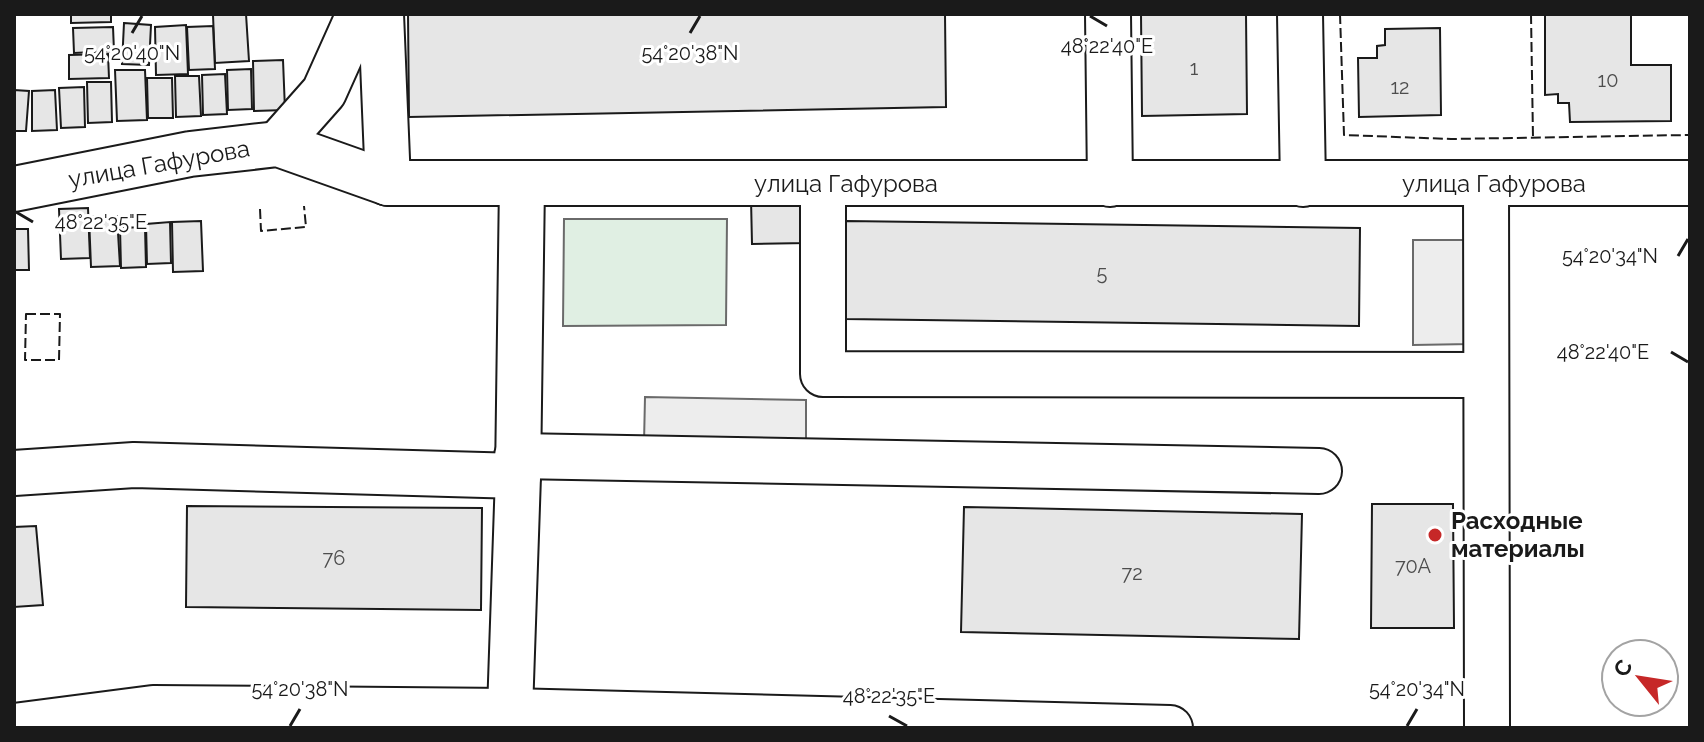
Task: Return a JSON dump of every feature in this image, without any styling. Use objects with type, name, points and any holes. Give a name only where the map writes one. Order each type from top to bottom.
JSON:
[{"type":"street","points":[[278,144],[324,92],[359,14]]},
{"type":"street","points":[[381,14],[388,183]]},
{"type":"street","points":[[1108,14],[1110,184]]},
{"type":"street","points":[[1300,14],[1303,184]]},
{"type":"street","name":"улица Гафурова","points":[[14,189],[190,154],[278,144],[388,183],[1690,183]]},
{"type":"street","points":[[510,711],[522,183]]},
{"type":"street","points":[[823,183],[823,374],[1486,375]]},
{"type":"street","points":[[1486,185],[1487,728]]},
{"type":"street","points":[[14,473],[134,465],[1319,471]]},
{"type":"street","points":[[16,726],[153,708],[510,711],[1170,728]]},
{"type":"green space","points":[[564,219],[727,219],[726,325],[563,326]]},
{"type":"shaded area","points":[[1413,240],[1471,240],[1471,344],[1413,345]]},
{"type":"shaded area","points":[[645,397],[806,400],[806,445],[644,443]]},
{"type":"building","points":[[71,14],[111,14],[111,22],[71,23]]},
{"type":"building","points":[[246,14],[249,61],[215,63],[213,15]]},
{"type":"building","points":[[408,14],[945,14],[946,107],[409,117]]},
{"type":"building","points":[[1141,14],[1246,14],[1247,114],[1142,116]]},
{"type":"building","points":[[1545,14],[1631,14],[1631,65],[1671,65],[1671,121],[1570,122],[1569,103],[1558,103],[1558,94],[1545,95]]},
{"type":"building","points":[[124,23],[151,25],[149,65],[122,64]]},
{"type":"building","points":[[186,25],[188,74],[156,75],[155,27]]},
{"type":"building","points":[[213,26],[215,69],[189,70],[187,27]]},
{"type":"building","points":[[113,27],[114,51],[74,53],[73,28]]},
{"type":"building","points":[[1440,28],[1441,115],[1359,117],[1358,58],[1377,58],[1377,46],[1385,45],[1385,29]]},
{"type":"building","points":[[108,54],[109,78],[69,79],[69,55]]},
{"type":"building","points":[[283,60],[285,110],[254,111],[253,61]]},
{"type":"building","points":[[251,69],[252,109],[228,110],[227,70]]},
{"type":"building","points":[[115,70],[145,70],[147,120],[117,121]]},
{"type":"building","points":[[225,74],[227,114],[203,115],[202,75]]},
{"type":"building","points":[[175,76],[199,76],[201,116],[176,117]]},
{"type":"building","points":[[147,78],[172,78],[173,118],[148,118]]},
{"type":"building","points":[[87,82],[111,82],[112,122],[88,123]]},
{"type":"building","points":[[84,87],[85,127],[61,128],[59,88]]},
{"type":"building","points":[[14,90],[29,91],[26,131],[14,131]]},
{"type":"building","points":[[55,90],[57,130],[32,131],[32,91]]},
{"type":"building","points":[[807,198],[807,243],[752,244],[751,199]]},
{"type":"building","points":[[88,208],[90,258],[61,259],[59,209]]},
{"type":"building","points":[[117,216],[120,266],[91,267],[89,217]]},
{"type":"building","points":[[201,221],[203,271],[173,272],[172,222]]},
{"type":"building","points":[[846,221],[1360,228],[1359,326],[845,319]]},
{"type":"building","points":[[170,222],[171,263],[147,264],[146,224]]},
{"type":"building","points":[[145,227],[146,267],[121,268],[120,228]]},
{"type":"building","points":[[14,229],[28,229],[29,270],[14,270]]},
{"type":"building","points":[[1372,504],[1453,504],[1454,628],[1371,628]]},
{"type":"building","points":[[187,506],[482,508],[481,610],[186,607]]},
{"type":"building","points":[[964,507],[1302,514],[1299,639],[961,632]]},
{"type":"building","points":[[36,526],[43,605],[14,607],[14,527]]},
{"type":"fence","points":[[1340,14],[1344,135],[1451,139],[1689,135]]},
{"type":"fence","points":[[1531,14],[1533,138]]},
{"type":"fence","points":[[260,209],[261,231],[306,227],[304,206]]},
{"type":"fence","points":[[26,314],[60,314],[59,360],[25,360],[26,314]]},
{"type":"place","name":"Расходные материалы","points":[[1435,535]]}]
